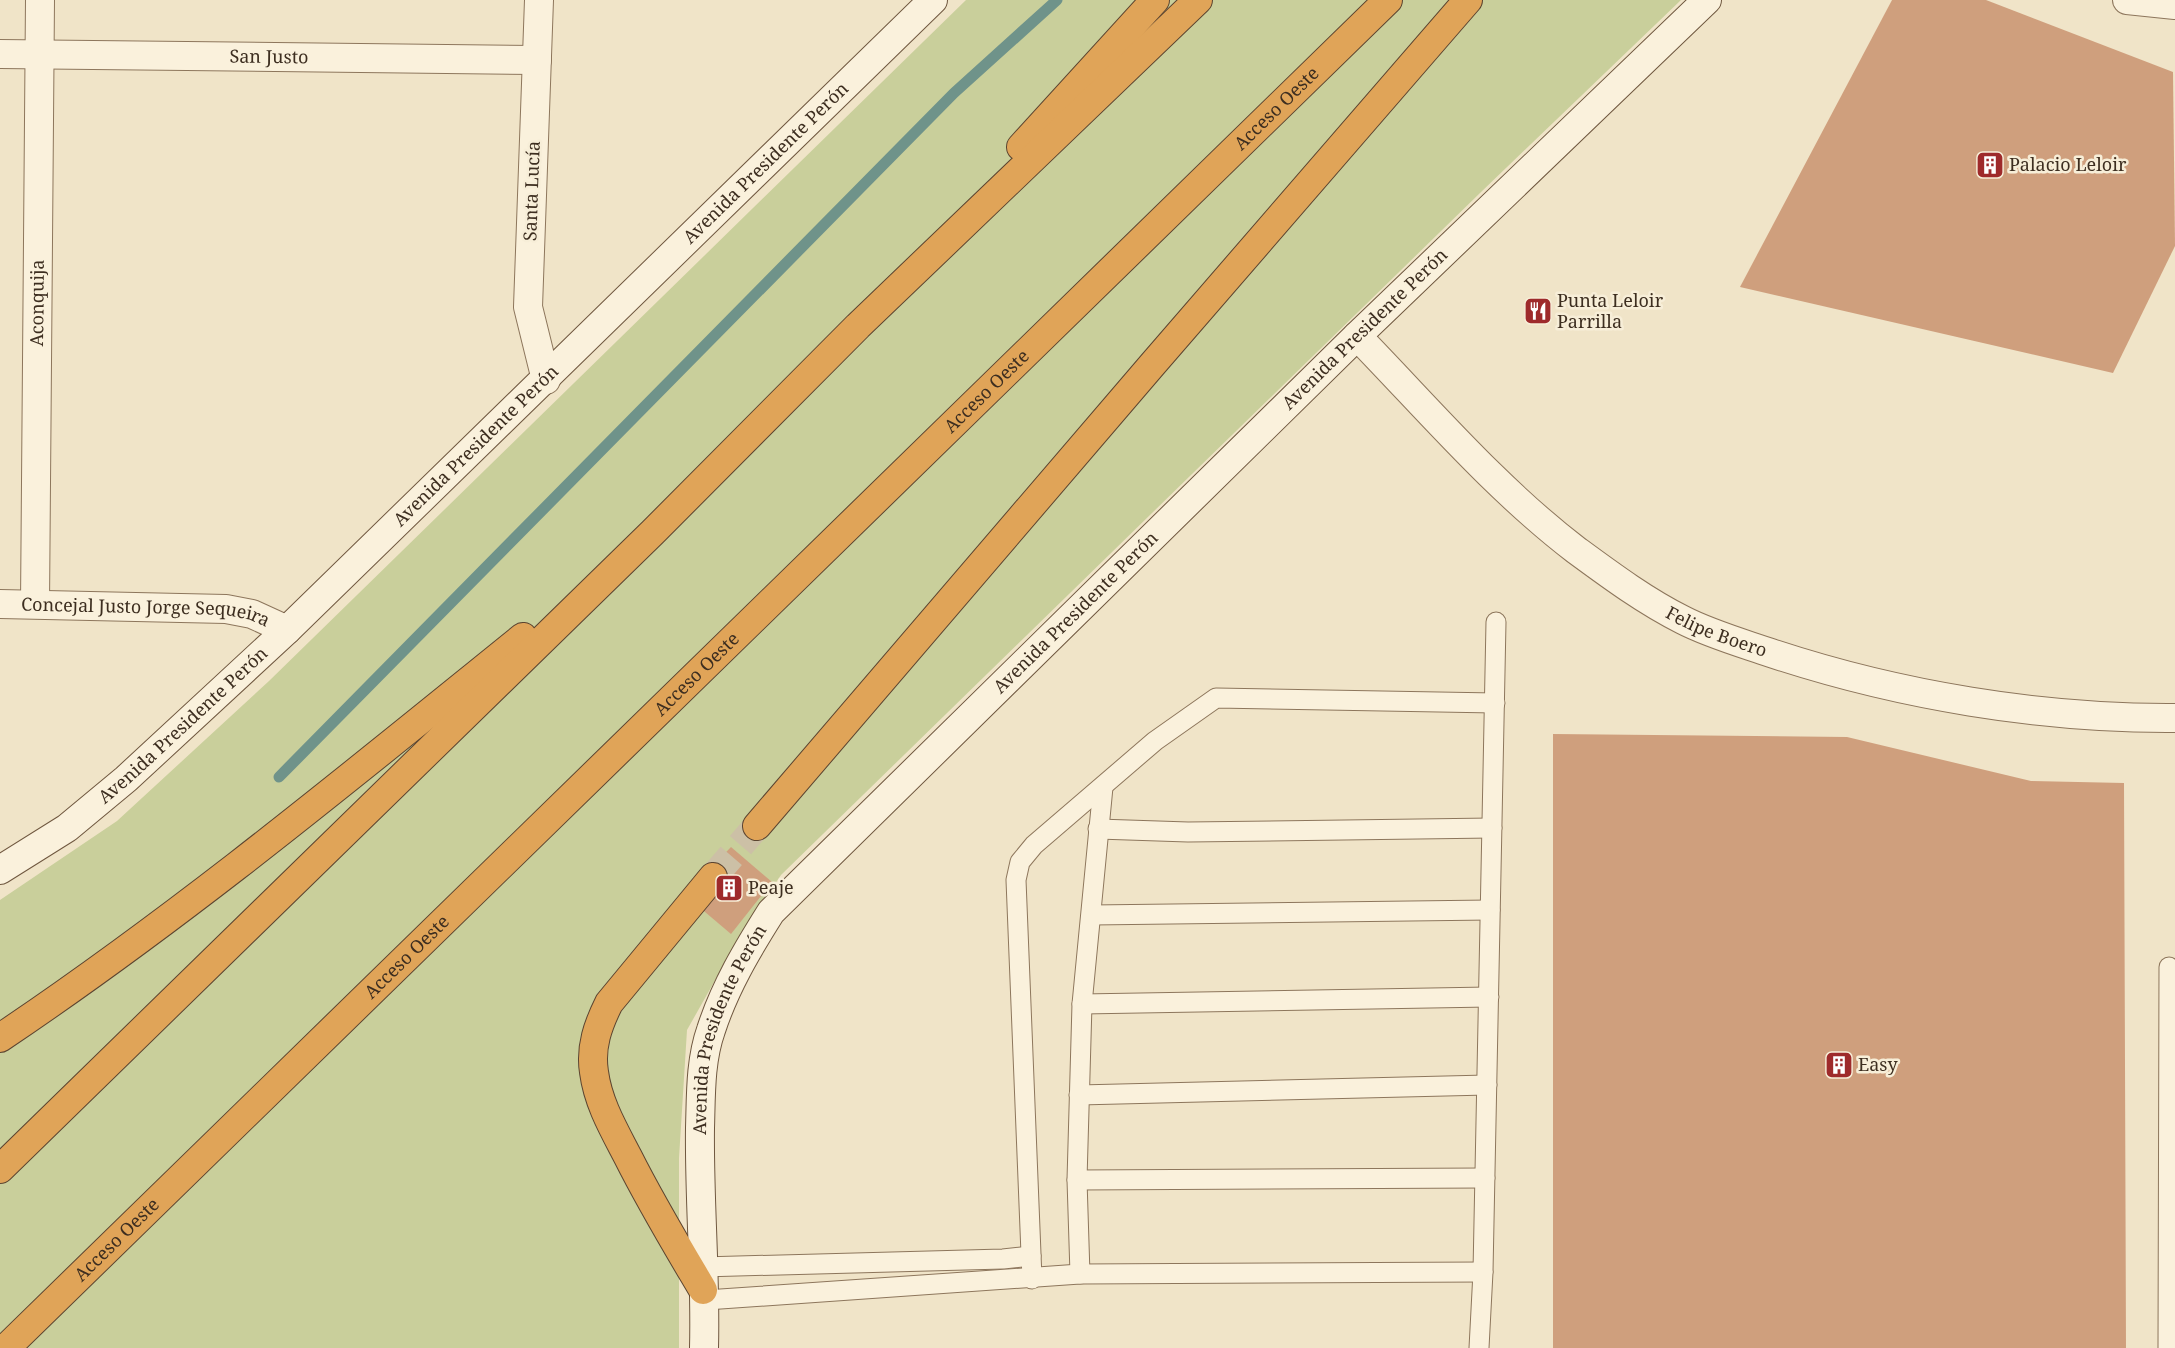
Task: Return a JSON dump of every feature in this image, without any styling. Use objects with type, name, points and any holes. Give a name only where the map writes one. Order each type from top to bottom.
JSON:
[{"type":"highway","points":[[858,326],[1155,0]]},
{"type":"highway","points":[[0,1169],[653,532],[858,326],[1198,0]]},
{"type":"highway","name":"Acceso Oeste","points":[[6,1348],[1388,0]]},
{"type":"highway","points":[[757,826],[1468,0]]},
{"type":"highway","points":[[0,1038],[109,962],[184,906],[345,780],[653,532]]},
{"type":"highway","points":[[704,1286],[646,1193],[611,1124],[600,1098],[594,1072],[593,1048],[600,1022],[609,1003],[713,877]]},
{"type":"street","name":"Aconquija","points":[[35,604],[38,54],[40,0]]},
{"type":"street","name":"Santa Lucía","points":[[539,0],[528,307],[546,380]]},
{"type":"street","name":"Avenida Presidente Perón","points":[[0,870],[67,828],[82,816],[126,779],[287,630],[546,380],[933,0]]},
{"type":"street","name":"Avenida Presidente Perón","points":[[704,1348],[700,1165],[701,1081],[710,1031],[731,977],[771,912],[1357,336],[1707,0]]},
{"type":"street","points":[[2127,0],[2175,4]]},
{"type":"street","name":"San Justo","points":[[0,54],[537,60]]},
{"type":"street","name":"Felipe Boero","points":[[1357,336],[1520,504],[1585,556],[1632,589],[1683,620],[1742,644],[1814,667],[1909,689],[2056,713],[2175,718]]},
{"type":"street","name":"Concejal Justo Jorge Sequeira","points":[[0,604],[226,609],[252,614],[287,630]]},
{"type":"lane","points":[[1479,1348],[1483,1272],[1496,622]]},
{"type":"lane","points":[[1032,1278],[1016,880],[1020,862],[1034,845],[1104,787],[1155,741],[1216,698],[1495,702]]},
{"type":"lane","points":[[1080,1274],[1077,1180],[1082,1004],[1092,915],[1098,829],[1104,787]]},
{"type":"lane","points":[[1098,829],[1188,832],[1492,828]]},
{"type":"lane","points":[[1092,915],[1490,910]]},
{"type":"lane","points":[[2168,1348],[2169,967]]},
{"type":"lane","points":[[1082,1004],[1489,997]]},
{"type":"lane","points":[[1079,1095],[1487,1085]]},
{"type":"lane","points":[[1077,1180],[1485,1178]]},
{"type":"lane","points":[[704,1286],[1031,1256]]},
{"type":"lane","points":[[704,1286],[1032,1278],[1080,1274],[1483,1272]]},
{"type":"green space","points":[[966,0],[1681,0],[1480,193],[781,875],[744,929],[687,1030],[679,1158],[679,1348],[0,1348],[0,900],[117,821],[269,681]]},
{"type":"building","name":"Palacio Leloir","points":[[1892,0],[1986,0],[2173,72],[2175,246],[2113,373],[1740,287]]},
{"type":"building","name":"Easy","points":[[1553,734],[1847,737],[2031,781],[2124,783],[2126,1348],[1553,1348]]},
{"type":"building","name":"Peaje","points":[[731,847],[772,882],[731,934],[685,895]]},
{"type":"waterway","points":[[279,777],[954,93],[1057,0]]},
{"type":"tunnel","points":[[713,877],[757,826]]},
{"type":"place","name":"Palacio Leloir","points":[[1990,165]]},
{"type":"place","name":"Punta Leloir Parrilla","points":[[1538,311]]},
{"type":"place","name":"Peaje","points":[[729,888]]},
{"type":"place","name":"Easy","points":[[1839,1065]]}]
